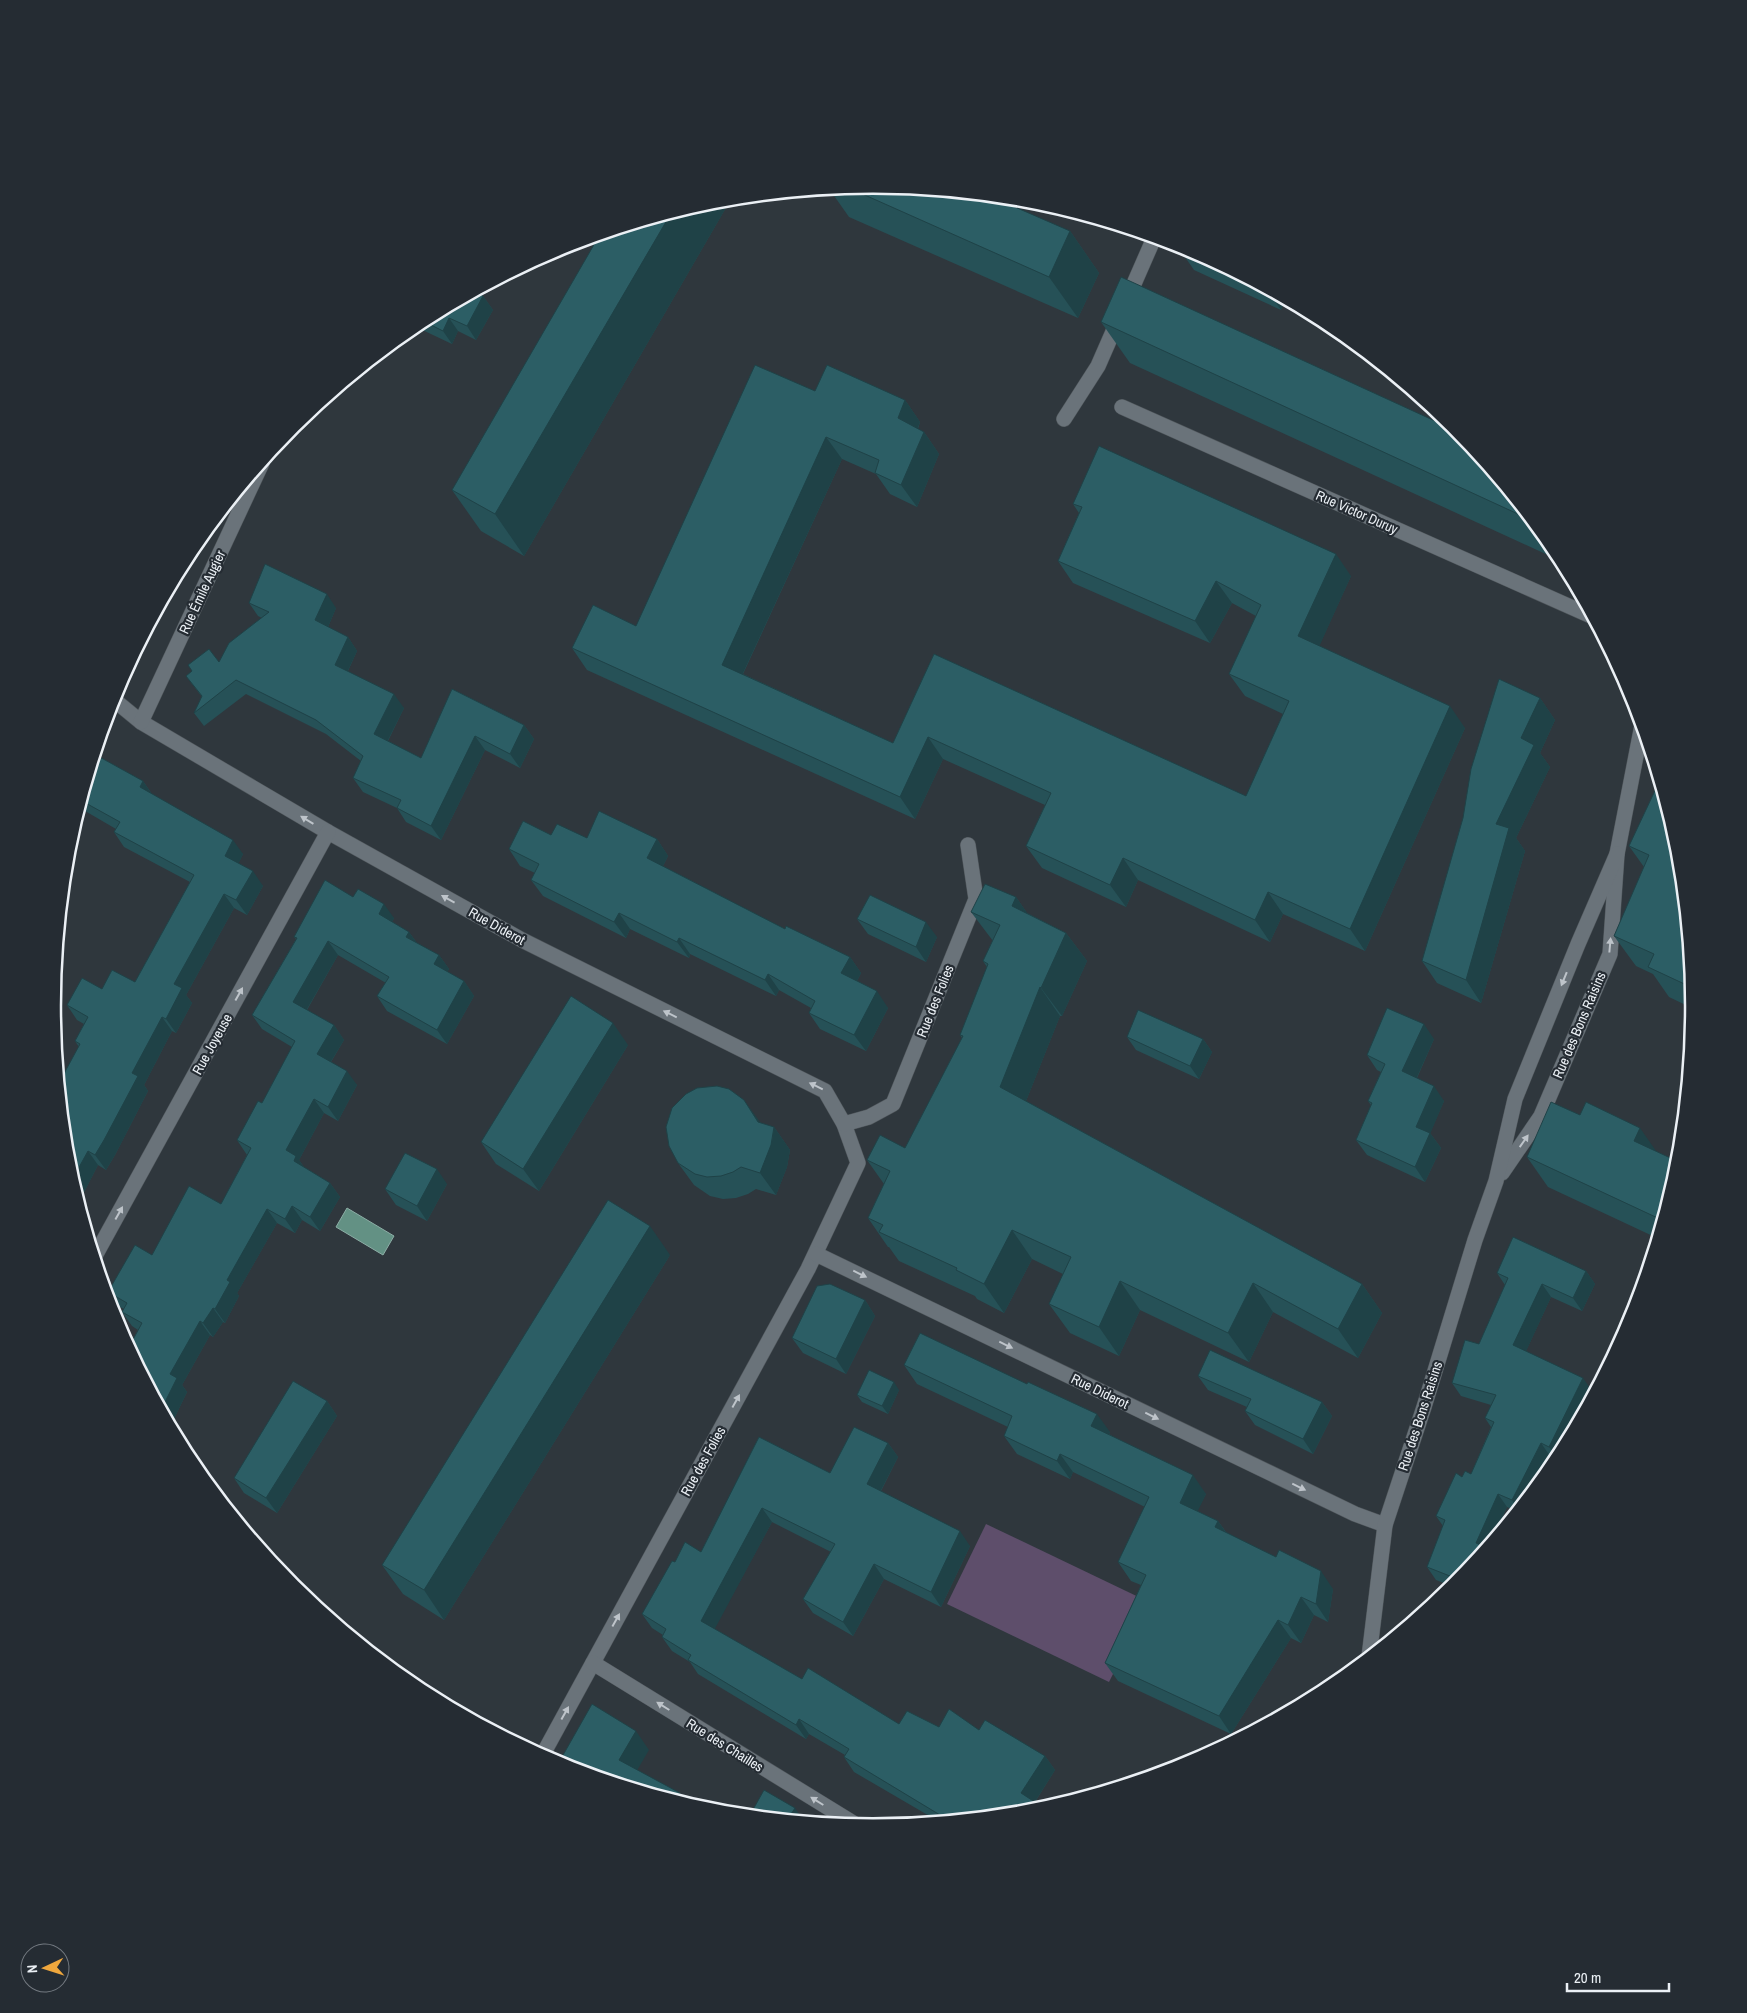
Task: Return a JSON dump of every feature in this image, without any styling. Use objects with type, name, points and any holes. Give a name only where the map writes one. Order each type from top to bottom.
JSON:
[{"type":"street","points":[[1064,419],[1098,366],[1152,243]]},
{"type":"street","name":"Rue Victor Duruy","points":[[1122,407],[1584,612]]},
{"type":"street","name":"Rue Émile Augier","points":[[141,722],[252,484]]},
{"type":"street","name":"Rue Diderot","points":[[120,705],[141,722],[328,832],[522,940],[825,1090],[844,1124],[858,1163]]},
{"type":"street","name":"Rue des Bons Raisins","points":[[1496,1181],[1541,1116],[1610,954],[1618,854],[1640,737]]},
{"type":"street","name":"Rue Joyeuse","points":[[99,1250],[328,832]]},
{"type":"street","name":"Rue des Folies","points":[[844,1124],[869,1117],[893,1104],[976,899],[968,845]]},
{"type":"street","name":"Rue des Bons Raisins","points":[[1370,1649],[1385,1525],[1424,1407],[1475,1240],[1496,1181],[1515,1099],[1578,944],[1618,854]]},
{"type":"street","name":"Rue des Folies","points":[[546,1749],[816,1254],[858,1163]]},
{"type":"street","name":"Rue Diderot","points":[[816,1254],[1354,1514],[1385,1525]]},
{"type":"street","name":"Rue des Chailles","points":[[592,1663],[845,1818]]},
{"type":"shaded area","points":[[347,1208],[394,1236],[383,1255],[336,1227]]},
{"type":"shaded area","points":[[986,1524],[1149,1602],[1109,1682],[947,1604]]},
{"type":"building","points":[[863,194],[927,196],[980,201],[1015,207],[1070,231],[1049,277]]},
{"type":"building","points":[[666,221],[495,514],[452,490],[594,244]]},
{"type":"building","points":[[1121,277],[1437,422],[1484,471],[1520,515],[1101,322]]},
{"type":"building","points":[[483,296],[467,326],[449,318],[443,331],[431,325],[467,303]]},
{"type":"building","points":[[755,365],[815,391],[827,365],[905,400],[898,418],[924,432],[901,485],[875,473],[879,460],[826,437],[722,665],[893,743],[934,654],[1246,796],[1289,701],[1229,674],[1261,605],[1216,581],[1195,621],[1058,561],[1082,507],[1073,504],[1099,446],[1336,554],[1298,636],[1450,706],[1350,929],[1268,892],[1255,920],[1123,858],[1110,885],[1026,846],[1051,793],[928,737],[900,797],[572,648],[593,605],[636,626]]},
{"type":"building","points":[[265,564],[327,594],[315,620],[348,637],[335,665],[394,694],[374,734],[421,758],[452,689],[524,725],[510,754],[475,736],[431,826],[397,808],[401,800],[353,778],[363,756],[316,720],[236,680],[194,713],[202,696],[186,676],[192,671],[188,665],[209,649],[219,662],[229,643],[269,612],[249,603]]},
{"type":"building","points":[[1499,679],[1540,698],[1521,738],[1534,745],[1496,824],[1509,828],[1466,980],[1422,961],[1463,818],[1471,769]]},
{"type":"building","points":[[100,757],[143,781],[140,787],[233,840],[225,856],[253,871],[236,900],[224,894],[174,984],[182,988],[166,1019],[162,1017],[132,1073],[138,1076],[95,1155],[88,1151],[78,1169],[68,1113],[64,1073],[80,1044],[75,1041],[88,1017],[67,1005],[82,978],[102,989],[112,970],[135,982],[194,875],[114,832],[120,822],[87,804]]},
{"type":"building","points":[[1656,789],[1670,848],[1679,900],[1685,984],[1648,967],[1654,954],[1614,936],[1649,855],[1629,846]]},
{"type":"building","points":[[599,811],[657,839],[647,858],[785,929],[786,926],[850,957],[841,973],[877,991],[854,1035],[809,1013],[815,1001],[768,974],[765,980],[679,938],[677,942],[619,913],[614,922],[531,880],[539,864],[509,849],[523,821],[551,835],[557,824],[587,838]]},
{"type":"building","points":[[325,880],[353,897],[358,889],[384,904],[379,914],[409,932],[406,937],[439,955],[434,964],[464,981],[437,1030],[377,996],[389,977],[328,941],[293,1002],[334,1025],[317,1054],[347,1071],[328,1107],[314,1099],[286,1150],[296,1156],[294,1161],[330,1183],[310,1217],[292,1206],[285,1219],[267,1209],[227,1280],[230,1282],[215,1309],[213,1308],[203,1323],[200,1321],[170,1374],[177,1378],[165,1403],[133,1339],[142,1323],[122,1312],[127,1303],[115,1296],[111,1286],[135,1245],[152,1255],[189,1186],[221,1204],[251,1148],[237,1140],[258,1101],[262,1103],[295,1041],[252,1015],[297,938],[294,937]]},
{"type":"building","points":[[985,884],[1016,897],[1012,906],[1066,933],[1040,987],[1000,1087],[1362,1284],[1338,1329],[1253,1283],[1228,1333],[1120,1281],[1099,1327],[1049,1304],[1071,1257],[1012,1230],[984,1284],[956,1270],[957,1268],[879,1232],[883,1225],[868,1218],[890,1171],[867,1160],[880,1135],[905,1148],[963,1036],[960,1035],[988,964],[983,961],[1000,925],[971,912]]},
{"type":"building","points":[[870,895],[926,922],[916,947],[857,919]]},
{"type":"building","points":[[571,996],[613,1023],[523,1169],[481,1142]]},
{"type":"building","points":[[1387,1008],[1424,1024],[1402,1071],[1434,1086],[1416,1127],[1430,1133],[1415,1167],[1356,1140],[1372,1103],[1368,1101],[1385,1064],[1367,1055]]},
{"type":"building","points":[[1138,1010],[1203,1039],[1190,1066],[1127,1037]]},
{"type":"building","points":[[717,1086],[729,1089],[744,1100],[758,1122],[774,1127],[771,1145],[760,1173],[741,1167],[721,1176],[707,1177],[695,1174],[678,1163],[669,1146],[666,1127],[672,1108],[686,1094],[697,1088]]},
{"type":"building","points":[[1551,1102],[1580,1115],[1586,1102],[1640,1128],[1634,1141],[1671,1158],[1658,1218],[1527,1157]]},
{"type":"building","points":[[405,1153],[437,1169],[417,1206],[385,1189]]},
{"type":"building","points":[[608,1200],[650,1226],[424,1590],[382,1565]]},
{"type":"building","points":[[1513,1237],[1586,1271],[1573,1298],[1542,1284],[1513,1345],[1583,1378],[1549,1447],[1541,1443],[1512,1500],[1498,1494],[1476,1543],[1481,1545],[1452,1577],[1427,1567],[1445,1520],[1436,1516],[1456,1473],[1462,1477],[1465,1471],[1471,1474],[1494,1422],[1485,1418],[1496,1395],[1452,1383],[1465,1340],[1479,1344],[1508,1278],[1497,1273]]},
{"type":"building","points":[[830,1284],[865,1300],[836,1359],[792,1338],[817,1286]]},
{"type":"building","points":[[920,1333],[1027,1384],[1028,1382],[1097,1414],[1091,1426],[1193,1475],[1180,1503],[1218,1521],[1215,1527],[1276,1557],[1279,1550],[1321,1571],[1316,1604],[1301,1597],[1288,1625],[1278,1620],[1219,1716],[1105,1663],[1146,1575],[1118,1562],[1149,1497],[1060,1454],[1057,1461],[1004,1436],[1012,1416],[904,1365]]},
{"type":"building","points":[[1210,1350],[1322,1402],[1303,1439],[1245,1411],[1251,1399],[1198,1376]]},
{"type":"building","points":[[869,1370],[894,1382],[882,1406],[857,1395]]},
{"type":"building","points":[[293,1381],[327,1401],[266,1498],[234,1478]]},
{"type":"building","points":[[854,1427],[888,1443],[867,1484],[960,1531],[931,1592],[874,1564],[843,1622],[803,1599],[835,1544],[762,1508],[701,1621],[802,1679],[808,1668],[899,1724],[907,1711],[939,1727],[949,1709],[979,1730],[985,1720],[1045,1756],[1021,1793],[1035,1802],[980,1812],[941,1816],[844,1757],[849,1749],[799,1719],[796,1725],[688,1660],[691,1655],[662,1637],[666,1629],[642,1614],[672,1561],[675,1562],[685,1542],[701,1552],[759,1437],[830,1473]]},
{"type":"building","points":[[592,1704],[636,1731],[619,1760],[680,1793],[679,1795],[663,1791],[612,1776],[562,1757]]},
{"type":"building","points":[[764,1790],[795,1808],[791,1814],[753,1810]]}]
